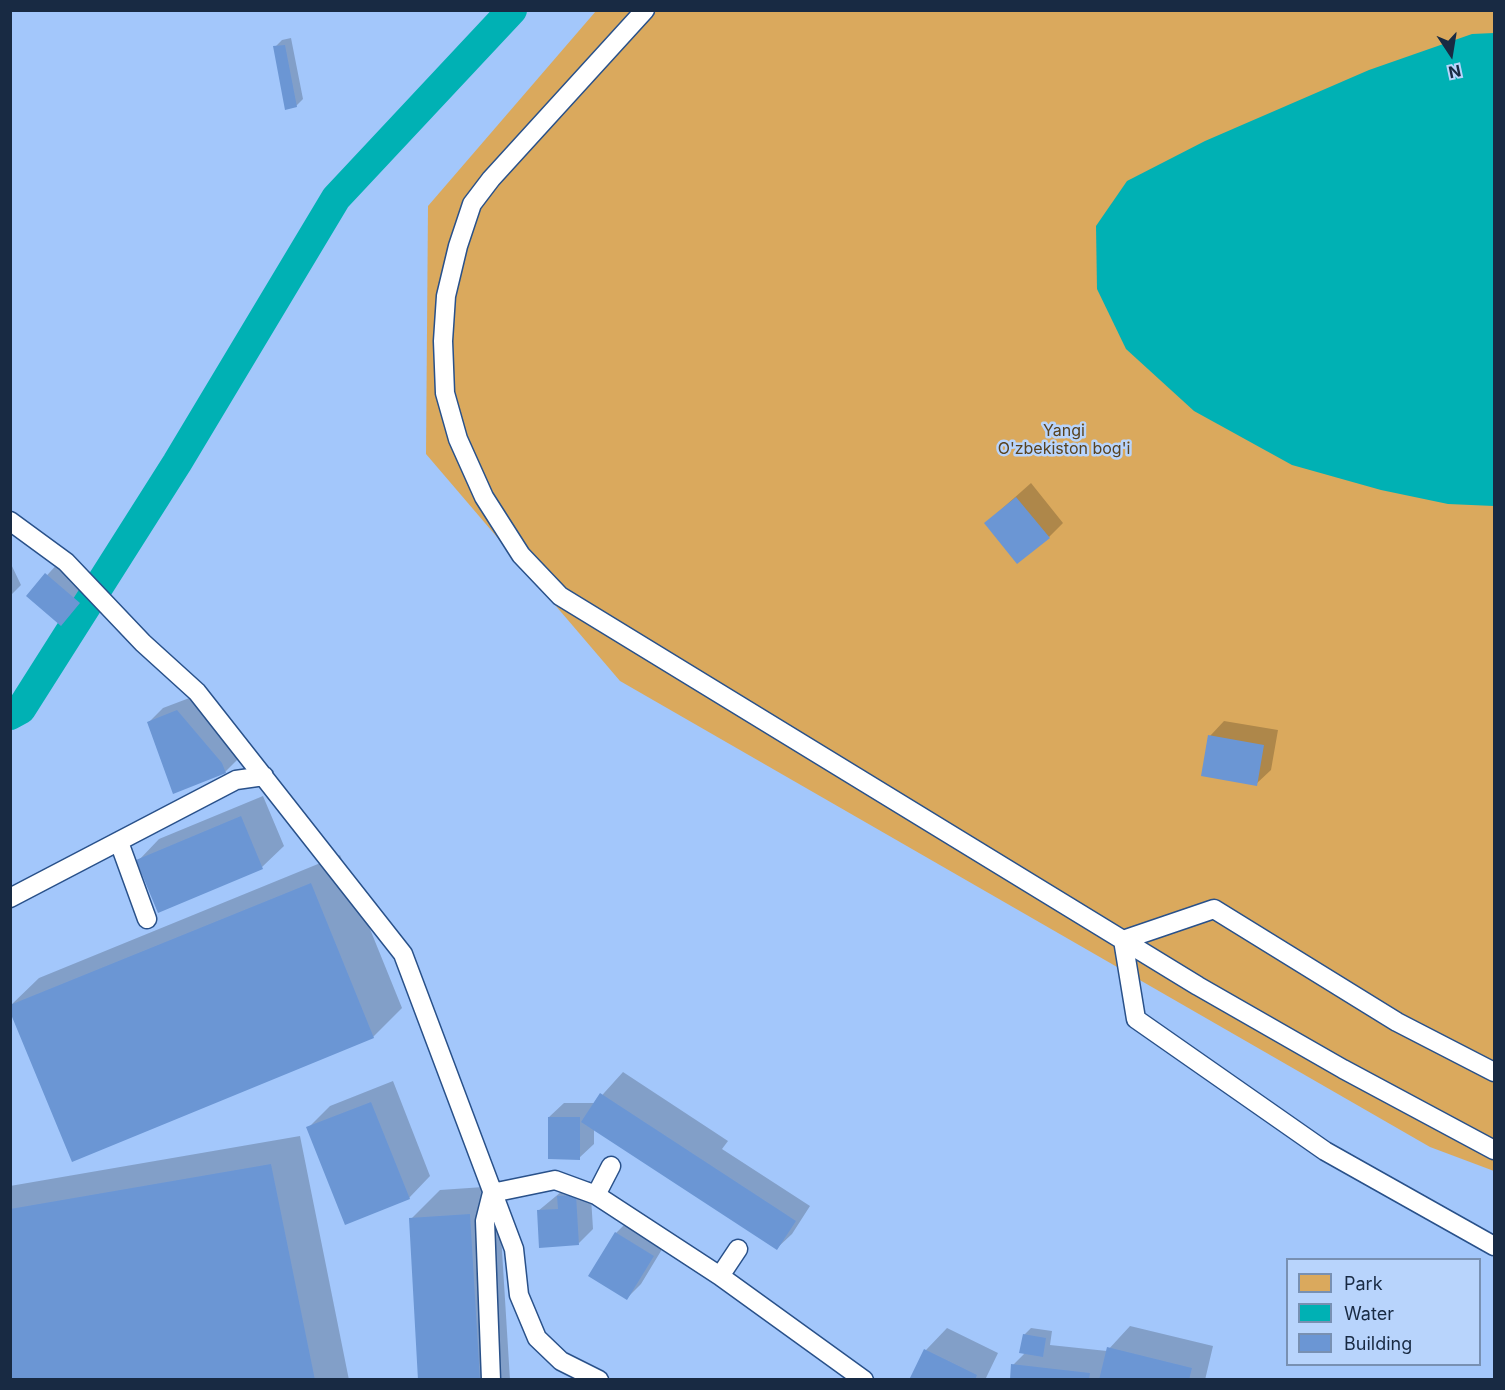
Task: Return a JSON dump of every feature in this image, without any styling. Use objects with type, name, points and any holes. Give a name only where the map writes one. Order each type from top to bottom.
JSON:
[{"type":"lane","points":[[645,10],[491,179],[472,204],[458,246],[446,296],[443,341],[445,393],[458,439],[484,497],[521,555],[560,596],[1123,940],[1343,1069],[1494,1150]]},
{"type":"lane","points":[[10,521],[66,562],[143,643],[197,692],[403,954],[514,1249],[519,1295],[537,1338],[561,1361],[598,1380]]},
{"type":"lane","points":[[10,898],[236,780],[264,776]]},
{"type":"lane","points":[[119,842],[147,919]]},
{"type":"lane","points":[[1123,940],[1214,909],[1397,1022],[1494,1072]]},
{"type":"lane","points":[[1123,940],[1136,1019],[1325,1151],[1494,1246]]},
{"type":"lane","points":[[596,1195],[611,1166]]},
{"type":"lane","points":[[492,1193],[555,1180],[596,1195],[720,1276],[864,1380]]},
{"type":"lane","points":[[491,1380],[485,1221],[492,1193]]},
{"type":"lane","points":[[720,1276],[738,1249]]},
{"type":"green space","name":"Yangi O'zbekiston bog'i","points":[[596,11],[1494,11],[1494,1171],[1430,1147],[620,681],[426,454],[428,206]]},
{"type":"water","points":[[1494,33],[1494,506],[1448,504],[1381,490],[1292,465],[1194,411],[1126,349],[1097,289],[1096,226],[1127,181],[1205,141],[1369,70],[1472,34]]},
{"type":"building","points":[[285,45],[297,107],[285,110],[273,46]]},
{"type":"building","points":[[1016,497],[1050,538],[1017,564],[984,523]]},
{"type":"building","points":[[45,573],[80,603],[61,626],[26,596]]},
{"type":"building","points":[[177,710],[222,763],[226,773],[173,794],[147,722]]},
{"type":"building","points":[[1208,735],[1264,745],[1257,786],[1201,776]]},
{"type":"building","points":[[241,816],[263,869],[158,913],[136,860]]},
{"type":"building","points":[[311,883],[374,1038],[72,1162],[10,1012],[10,1005]]},
{"type":"building","points":[[600,1093],[796,1221],[777,1250],[581,1122]]},
{"type":"building","points":[[371,1102],[410,1199],[345,1225],[306,1127]]},
{"type":"building","points":[[548,1117],[580,1117],[580,1160],[548,1159]]},
{"type":"building","points":[[271,1164],[315,1380],[10,1380],[10,1209]]},
{"type":"building","points":[[576,1195],[579,1245],[539,1248],[537,1210],[558,1209],[557,1196]]},
{"type":"building","points":[[470,1214],[480,1380],[418,1380],[409,1218]]},
{"type":"building","points":[[615,1232],[654,1256],[627,1300],[588,1276]]},
{"type":"building","points":[[1023,1334],[1046,1338],[1043,1357],[1019,1353]]},
{"type":"building","points":[[1107,1347],[1192,1368],[1189,1380],[1099,1380]]},
{"type":"building","points":[[924,1349],[977,1375],[975,1380],[909,1380]]},
{"type":"building","points":[[1011,1364],[1090,1373],[1089,1380],[1010,1380]]},
{"type":"waterway","points":[[10,715],[21,709],[177,463],[336,198],[512,10]]}]
